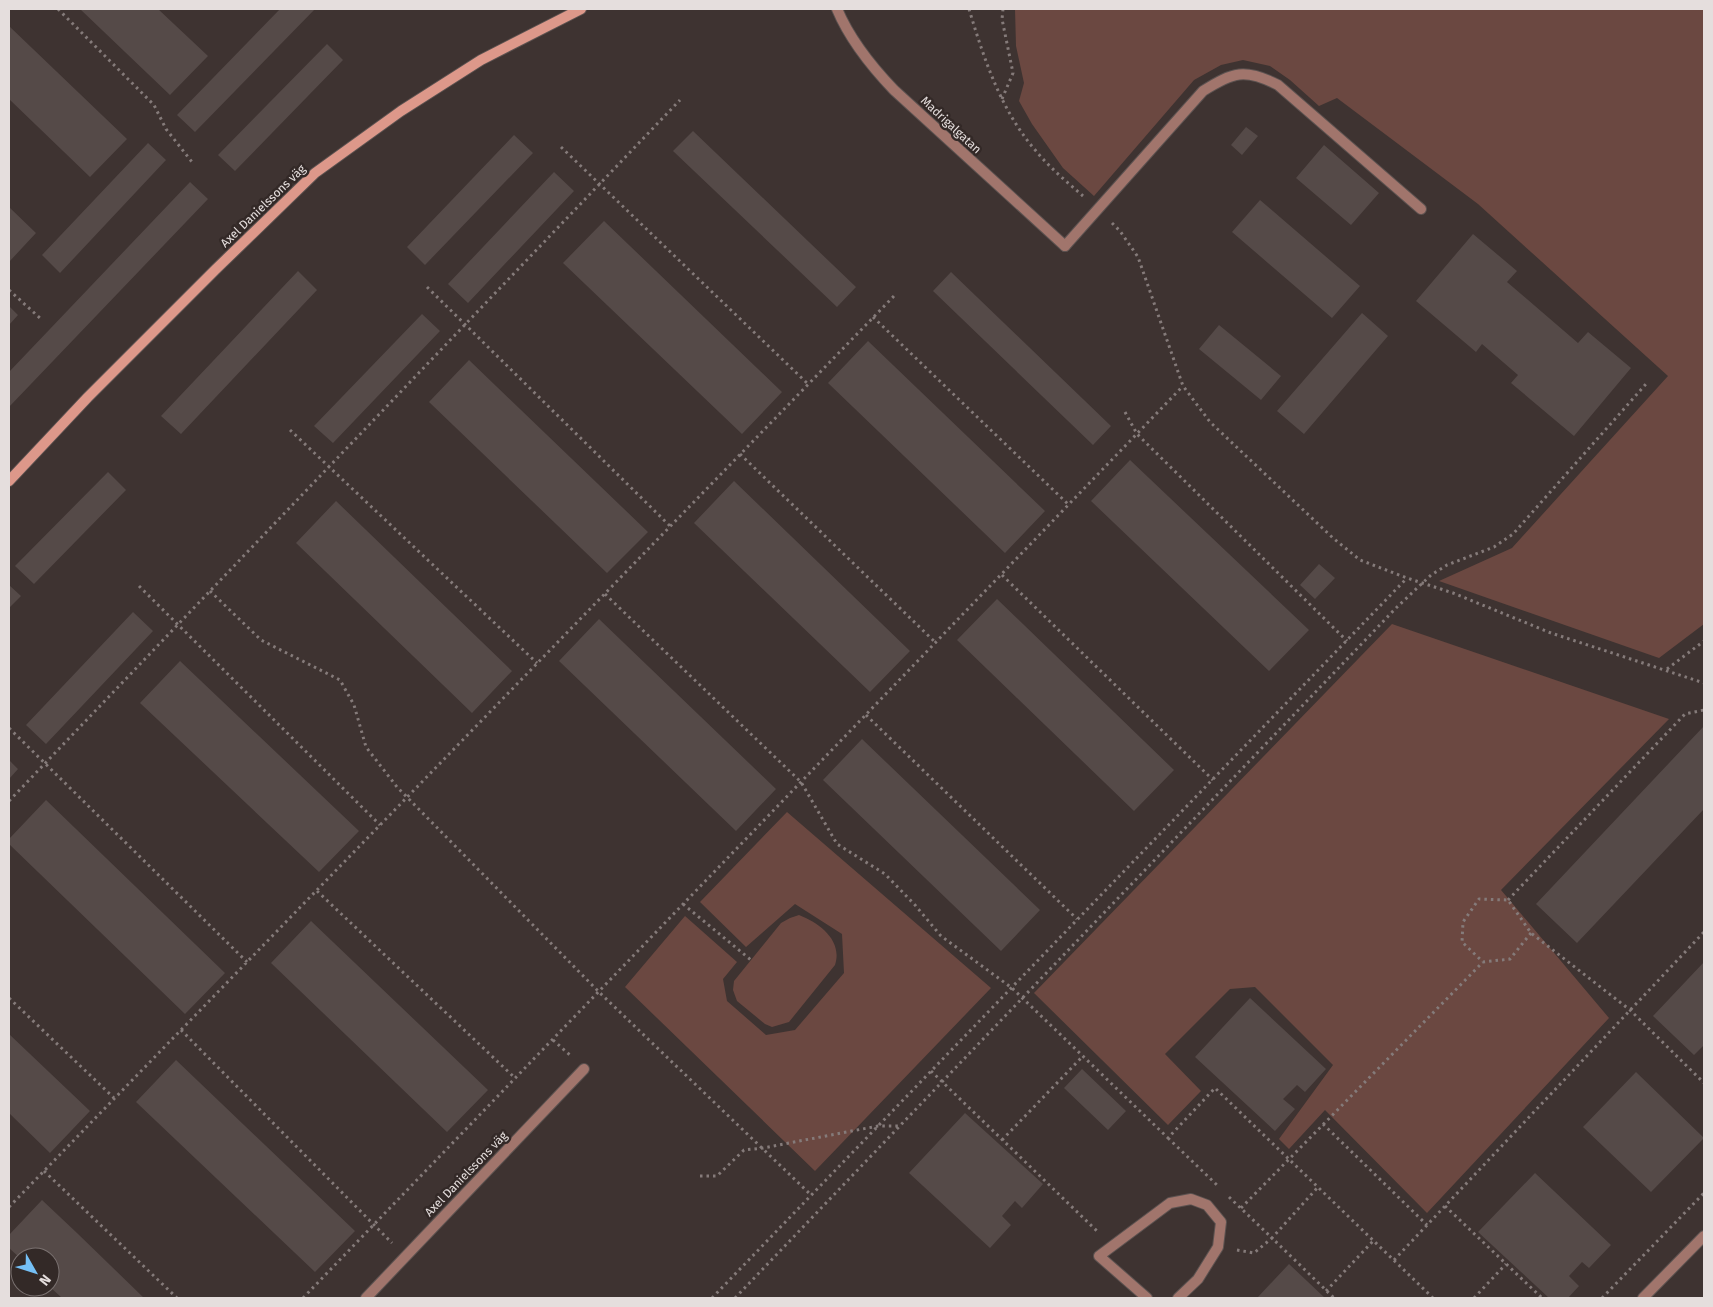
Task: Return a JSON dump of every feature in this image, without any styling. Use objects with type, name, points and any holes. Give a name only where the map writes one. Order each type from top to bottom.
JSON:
[{"type":"street","name":"Axel Danielssons väg","points":[[9,481],[173,312],[315,173],[401,112],[481,60],[581,9]]},
{"type":"street","name":"Madrigalgatan","points":[[837,9],[855,42],[872,66],[889,84],[1065,246],[1098,210]]},
{"type":"street","points":[[1098,210],[1203,91],[1222,79],[1241,74],[1260,76],[1278,84],[1421,209]]},
{"type":"street","name":"Axel Danielssons väg","points":[[366,1298],[584,1069]]},
{"type":"street","points":[[1147,1298],[1099,1256],[1170,1203],[1191,1199],[1208,1205],[1221,1222],[1218,1247],[1198,1279],[1178,1298]]},
{"type":"street","points":[[1643,1298],[1704,1236]]},
{"type":"path","points":[[58,9],[154,105],[166,129],[192,162]]},
{"type":"path","points":[[969,9],[981,48],[1002,100],[1018,127],[1036,152],[1120,231],[1138,257],[1183,386],[1210,422],[1333,538],[1360,560],[1453,593],[1551,633],[1667,669],[1704,683]]},
{"type":"path","points":[[1002,9],[1002,20],[1012,73],[1002,100]]},
{"type":"path","points":[[9,801],[680,100]]},
{"type":"path","points":[[561,147],[808,384]]},
{"type":"path","points":[[427,287],[670,526]]},
{"type":"path","points":[[9,290],[41,319]]},
{"type":"path","points":[[9,1207],[894,296]]},
{"type":"path","points":[[873,317],[1069,505]]},
{"type":"path","points":[[735,1298],[1021,997],[1396,608],[1422,583],[1447,565],[1494,547],[1513,534],[1646,384]]},
{"type":"path","points":[[303,1298],[515,1078],[600,993],[1183,386]]},
{"type":"path","points":[[1124,412],[1137,434],[1347,640]]},
{"type":"path","points":[[290,430],[537,663]]},
{"type":"path","points":[[740,454],[936,643]]},
{"type":"path","points":[[1002,574],[1213,780]]},
{"type":"path","points":[[712,1298],[1407,578]]},
{"type":"path","points":[[139,586],[380,825]]},
{"type":"path","points":[[210,591],[260,640],[340,680],[354,705],[366,747],[397,787],[600,993],[811,1195]]},
{"type":"path","points":[[605,594],[801,782],[837,844],[885,874],[915,905],[940,936],[1012,988],[1221,1189]]},
{"type":"path","points":[[1667,669],[1704,641]]},
{"type":"path","points":[[1483,962],[1462,942],[1463,922],[1479,899],[1508,900],[1685,714],[1704,710]]},
{"type":"path","points":[[866,715],[1078,920]]},
{"type":"path","points":[[9,728],[247,962]]},
{"type":"path","points":[[316,891],[515,1078]]},
{"type":"path","points":[[1508,900],[1531,933],[1630,1010],[1704,1084]]},
{"type":"path","points":[[684,904],[751,960]]},
{"type":"path","points":[[1394,1260],[1704,932]]},
{"type":"path","points":[[1241,1208],[1483,962],[1510,959],[1531,933]]},
{"type":"path","points":[[9,998],[114,1098]]},
{"type":"path","points":[[181,1030],[405,1256]]},
{"type":"path","points":[[1002,1140],[1083,1056]]},
{"type":"path","points":[[931,1071],[1112,1246]]},
{"type":"path","points":[[1168,1138],[1215,1088],[1434,1298]]},
{"type":"path","points":[[1323,1124],[1427,1225]]},
{"type":"path","points":[[700,1176],[717,1176],[744,1150],[878,1126],[900,1126]]},
{"type":"path","points":[[44,1171],[177,1298]]},
{"type":"path","points":[[1218,1247],[1254,1253],[1272,1238],[1318,1187]]},
{"type":"path","points":[[1602,1298],[1704,1193]]},
{"type":"path","points":[[1227,1195],[1334,1298]]},
{"type":"path","points":[[1445,1206],[1542,1298]]},
{"type":"path","points":[[1326,1290],[1374,1240]]},
{"type":"path","points":[[1474,1298],[1506,1264]]},
{"type":"shaded area","points":[[1015,9],[1704,9],[1704,624],[1659,658],[1439,581],[1512,548],[1668,376],[1478,204],[1337,98],[1319,106],[1290,80],[1270,66],[1243,60],[1221,65],[1194,80],[1094,196],[1063,168],[1032,124],[1019,101],[1024,83],[1016,46]]},
{"type":"shaded area","points":[[1392,624],[1669,719],[1501,890],[1609,1018],[1427,1213],[1325,1110],[1289,1149],[1279,1139],[1333,1065],[1255,987],[1230,989],[1165,1054],[1201,1091],[1168,1125],[1034,993]]},
{"type":"shaded area","points":[[787,812],[991,988],[815,1171],[625,987],[685,916],[737,962],[723,979],[727,1001],[766,1035],[795,1030],[844,973],[842,934],[795,904],[746,947],[700,902]]},
{"type":"shaded area","points":[[799,915],[815,923],[828,934],[836,948],[835,965],[789,1022],[772,1027],[765,1024],[737,1001],[733,990],[734,981],[781,923]]},
{"type":"building","points":[[80,9],[158,9],[208,56],[170,95]]},
{"type":"building","points":[[280,9],[315,9],[195,132],[177,115]]},
{"type":"building","points":[[9,26],[127,139],[90,177],[9,99]]},
{"type":"building","points":[[327,44],[343,60],[235,171],[218,155]]},
{"type":"building","points":[[1246,127],[1258,136],[1242,155],[1231,145]]},
{"type":"building","points":[[693,131],[856,287],[837,307],[673,151]]},
{"type":"building","points":[[514,135],[533,153],[425,265],[407,247]]},
{"type":"building","points":[[148,143],[166,160],[60,273],[42,255]]},
{"type":"building","points":[[1324,145],[1379,193],[1351,225],[1296,178]]},
{"type":"building","points":[[554,172],[574,191],[468,303],[448,284]]},
{"type":"building","points":[[190,182],[208,199],[9,407],[9,372]]},
{"type":"building","points":[[1260,200],[1360,286],[1332,318],[1232,232]]},
{"type":"building","points":[[9,207],[36,233],[9,262]]},
{"type":"building","points":[[604,221],[782,392],[742,434],[563,263]]},
{"type":"building","points":[[1473,234],[1517,271],[1507,282],[1578,343],[1588,332],[1631,368],[1574,436],[1511,383],[1518,375],[1482,344],[1476,352],[1416,301]]},
{"type":"building","points":[[298,271],[317,290],[181,434],[161,416]]},
{"type":"building","points":[[951,272],[1111,426],[1093,445],[933,291]]},
{"type":"building","points":[[9,306],[18,315],[9,325]]},
{"type":"building","points":[[1362,313],[1388,336],[1304,434],[1277,411]]},
{"type":"building","points":[[422,314],[440,331],[333,443],[314,426]]},
{"type":"building","points":[[1219,325],[1281,376],[1261,400],[1199,349]]},
{"type":"building","points":[[868,341],[1045,511],[1005,553],[828,383]]},
{"type":"building","points":[[469,360],[648,532],[607,573],[429,402]]},
{"type":"building","points":[[1130,460],[1309,630],[1269,671],[1091,501]]},
{"type":"building","points":[[108,472],[126,490],[34,584],[15,566]]},
{"type":"building","points":[[734,481],[910,651],[870,692],[694,523]]},
{"type":"building","points":[[336,501],[512,671],[472,713],[296,543]]},
{"type":"building","points":[[1319,564],[1335,578],[1315,599],[1300,585]]},
{"type":"building","points":[[9,585],[21,596],[9,608]]},
{"type":"building","points":[[997,599],[1174,770],[1134,811],[957,640]]},
{"type":"building","points":[[133,612],[153,631],[46,744],[26,725]]},
{"type":"building","points":[[599,619],[776,789],[736,831],[559,661]]},
{"type":"building","points":[[180,661],[359,831],[319,872],[140,703]]},
{"type":"building","points":[[1704,726],[1704,809],[1577,943],[1536,904]]},
{"type":"building","points":[[862,739],[1040,910],[1001,951],[823,780]]},
{"type":"building","points":[[9,760],[18,769],[9,779]]},
{"type":"building","points":[[46,800],[225,973],[185,1014],[9,844],[9,839]]},
{"type":"building","points":[[311,921],[488,1090],[447,1132],[271,963]]},
{"type":"building","points":[[1704,962],[1704,1045],[1694,1055],[1653,1016]]},
{"type":"building","points":[[1250,998],[1326,1069],[1305,1092],[1297,1085],[1283,1099],[1295,1109],[1275,1131],[1195,1057]]},
{"type":"building","points":[[9,1034],[90,1111],[50,1153],[9,1113]]},
{"type":"building","points":[[176,1060],[355,1231],[315,1272],[136,1102]]},
{"type":"building","points":[[1082,1069],[1126,1111],[1108,1130],[1064,1088]]},
{"type":"building","points":[[1636,1072],[1704,1138],[1651,1192],[1583,1127]]},
{"type":"building","points":[[965,1113],[1043,1184],[1022,1208],[1015,1201],[1002,1216],[1011,1225],[990,1248],[909,1173]]},
{"type":"building","points":[[1535,1173],[1611,1245],[1589,1268],[1582,1262],[1569,1276],[1579,1286],[1568,1298],[1549,1298],[1478,1232]]},
{"type":"building","points":[[42,1200],[144,1298],[62,1298],[60,1296],[60,1247],[10,1247],[10,1249],[9,1235]]},
{"type":"building","points":[[1289,1264],[1325,1298],[1257,1298]]}]
